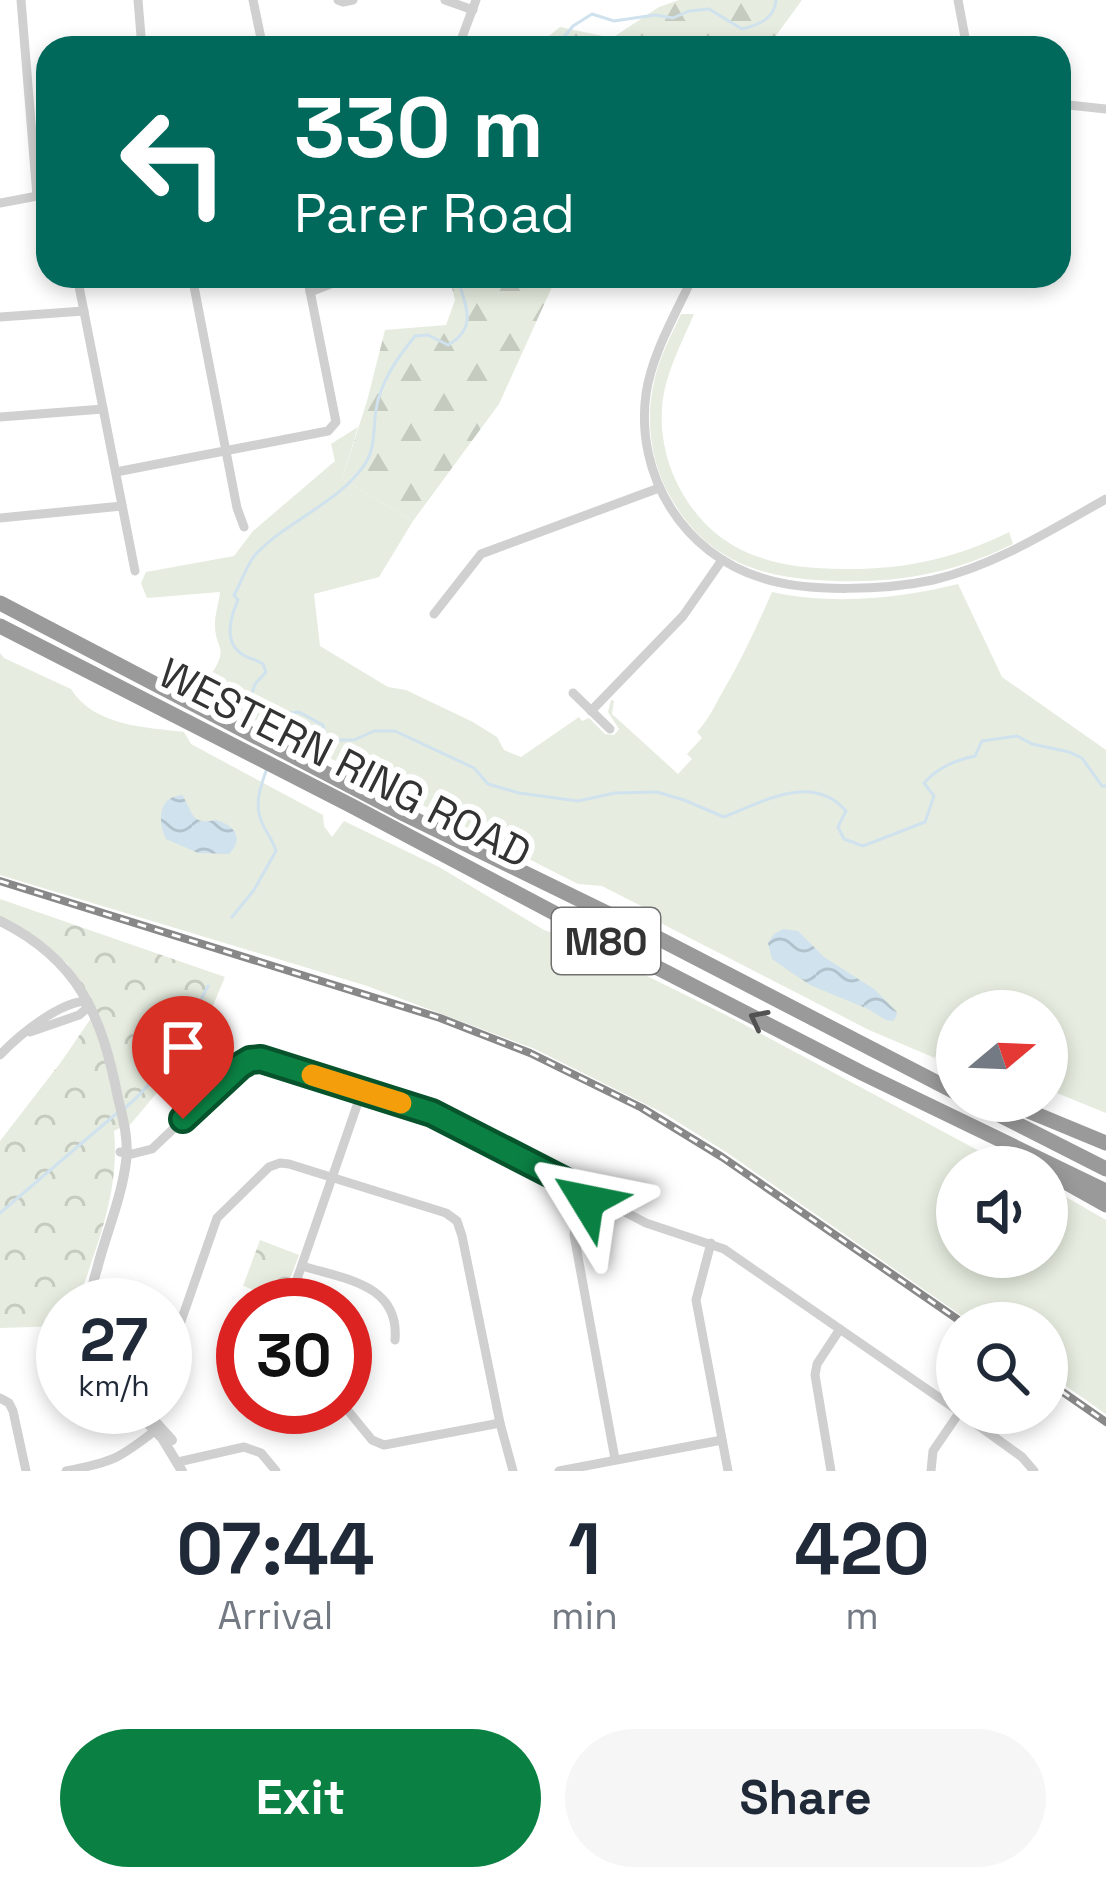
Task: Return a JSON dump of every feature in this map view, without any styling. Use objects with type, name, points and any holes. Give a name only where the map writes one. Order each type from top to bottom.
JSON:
[{"type":"highway","points":[[0,592],[220,716]]},
{"type":"highway","name":"WESTERN RING ROAD","points":[[0,603],[936,1082]]},
{"type":"highway","name":"WESTERN RING ROAD","points":[[0,626],[658,968],[1106,1191]]},
{"type":"highway","points":[[0,635],[203,730]]},
{"type":"highway","points":[[648,933],[936,1072]]},
{"type":"highway","points":[[862,1072],[914,1105],[996,1146]]},
{"type":"highway","points":[[1013,1122],[1106,1169]]},
{"type":"highway","points":[[1055,1122],[1106,1143]]},
{"type":"highway","points":[[1068,1184],[1106,1205]]},
{"type":"street","points":[[21,0],[36,139]]},
{"type":"street","points":[[138,0],[141,36]]},
{"type":"street","points":[[254,0],[260,36]]},
{"type":"street","points":[[338,0],[353,0]]},
{"type":"street","points":[[445,0],[474,5],[462,36]]},
{"type":"street","points":[[958,0],[965,36]]},
{"type":"street","points":[[1071,106],[1106,110]]},
{"type":"street","points":[[0,203],[36,196]]},
{"type":"street","points":[[79,288],[135,571]]},
{"type":"street","points":[[194,288],[244,527]]},
{"type":"street","points":[[116,472],[334,428],[309,288]]},
{"type":"street","points":[[310,292],[324,288]]},
{"type":"street","points":[[688,288],[646,391],[646,443],[659,488],[684,527],[722,560],[756,577],[791,585],[915,584],[977,567],[1106,499]]},
{"type":"street","points":[[0,317],[84,311]]},
{"type":"street","points":[[0,417],[103,409]]},
{"type":"street","points":[[434,614],[481,554],[659,488]]},
{"type":"street","points":[[0,518],[122,506]]},
{"type":"street","points":[[591,711],[683,616],[722,560]]},
{"type":"street","points":[[573,693],[610,729]]},
{"type":"street","points":[[0,925],[18,931],[51,955],[106,1042],[124,1152],[116,1211],[93,1278]]},
{"type":"street","points":[[0,1055],[25,1034],[74,1017],[84,1004]]},
{"type":"street","points":[[124,1152],[157,1144],[250,1060],[271,1062],[441,1116],[651,1226],[729,1252],[936,1396]]},
{"type":"street","points":[[298,1278],[362,1091]]},
{"type":"street","points":[[192,1288],[221,1211],[273,1165],[289,1164],[446,1213],[459,1224],[513,1471]]},
{"type":"street","points":[[590,1194],[574,1235],[615,1459]]},
{"type":"street","points":[[711,1244],[696,1300],[728,1471]]},
{"type":"street","points":[[302,1266],[383,1298],[394,1316],[395,1340]]},
{"type":"street","points":[[831,1471],[814,1375],[840,1329]]},
{"type":"street","points":[[0,1397],[9,1403],[17,1422],[26,1471]]},
{"type":"street","points":[[367,1434],[381,1444],[500,1424]]},
{"type":"street","points":[[66,1471],[117,1459],[150,1434]]},
{"type":"street","points":[[162,1434],[183,1466],[249,1447],[276,1471]]},
{"type":"street","points":[[931,1471],[933,1451],[944,1434]]},
{"type":"street","points":[[990,1434],[1022,1456],[1034,1471]]},
{"type":"street","points":[[559,1471],[722,1440]]},
{"type":"green space","points":[[679,0],[802,0],[776,36],[615,36],[659,7]]},
{"type":"green space","points":[[560,27],[603,36],[549,36]]},
{"type":"green space","points":[[452,288],[552,288],[499,404],[413,521],[342,479],[385,330],[446,325],[455,300]]},
{"type":"green space","points":[[681,314],[694,314],[663,396],[665,450],[675,480],[694,511],[729,543],[769,560],[842,569],[928,561],[1009,532],[1013,544],[948,569],[859,581],[785,576],[720,552],[702,538],[671,498],[652,442],[654,382]]},
{"type":"green space","points":[[358,427],[342,479],[413,521],[379,577],[314,594],[320,646],[388,687],[406,690],[473,722],[497,737],[504,750],[521,757],[579,717],[582,721],[589,718],[605,734],[614,735],[619,729],[608,712],[611,700],[612,714],[678,774],[692,759],[687,754],[702,738],[697,732],[737,667],[772,592],[865,599],[958,584],[1002,677],[1106,750],[1106,1113],[1068,1098],[1068,990],[936,990],[935,1058],[869,1030],[645,915],[647,909],[602,886],[578,884],[231,708],[211,675],[221,653],[215,624],[220,592],[147,598],[141,583],[146,572],[234,556],[253,531],[335,461],[331,444]]},
{"type":"green space","points":[[0,653],[71,689],[106,718],[184,732],[191,744],[323,815],[332,837],[344,821],[439,867],[544,930],[574,940],[728,1016],[970,1146],[936,1146],[936,1278],[1068,1278],[1068,1198],[1106,1220],[1106,1414],[1068,1388],[1068,1302],[942,1302],[665,1114],[535,1049],[367,986],[0,875]]},
{"type":"green space","points":[[0,899],[225,977],[196,1046],[129,1126],[114,1131],[105,1220],[86,1278],[36,1278],[36,1327],[0,1328],[0,1141],[96,1011],[67,963],[22,928],[0,919]]},
{"type":"green space","points":[[260,1240],[299,1255],[290,1278],[246,1278]]},
{"type":"water","points":[[182,795],[197,819],[216,820],[232,829],[237,838],[229,854],[198,853],[166,839],[164,805]]},
{"type":"water","points":[[783,929],[798,931],[824,957],[874,989],[897,1012],[893,1021],[810,985],[772,959],[768,943]]},
{"type":"waterway","points":[[565,36],[592,14],[614,21],[655,15],[673,18],[709,9],[742,29],[769,16],[776,0]]},
{"type":"waterway","points":[[294,747],[325,734],[323,725],[299,712],[265,713],[255,702],[255,684],[266,672],[263,664],[233,645],[231,622],[238,600],[234,595],[256,554],[342,490],[365,464],[381,390],[415,336],[428,335],[448,345],[464,330],[467,314],[460,288]]},
{"type":"waterway","points":[[325,734],[354,740],[374,731],[395,731],[474,768],[488,784],[578,801],[615,793],[657,792],[724,817],[771,798],[818,793],[846,811],[838,827],[844,839],[863,846],[925,822],[934,796],[924,783],[947,765],[975,756],[982,741],[1017,736],[1069,752],[1082,758],[1106,786]]},
{"type":"waterway","points":[[232,917],[276,851],[258,810],[266,771]]},
{"type":"waterway","points":[[125,1108],[162,1067],[208,986]]},
{"type":"waterway","points":[[0,1213],[117,1113]]},
{"type":"railway","points":[[0,881],[440,1018],[530,1053],[642,1108],[722,1157],[936,1304]]},
{"type":"railway","points":[[1068,1396],[1106,1422]]},
{"type":"slow traffic","points":[[312,1075],[401,1103]]},
{"type":"route","points":[[183,1119],[240,1066],[261,1059],[441,1116],[590,1194],[587,1201]]}]
